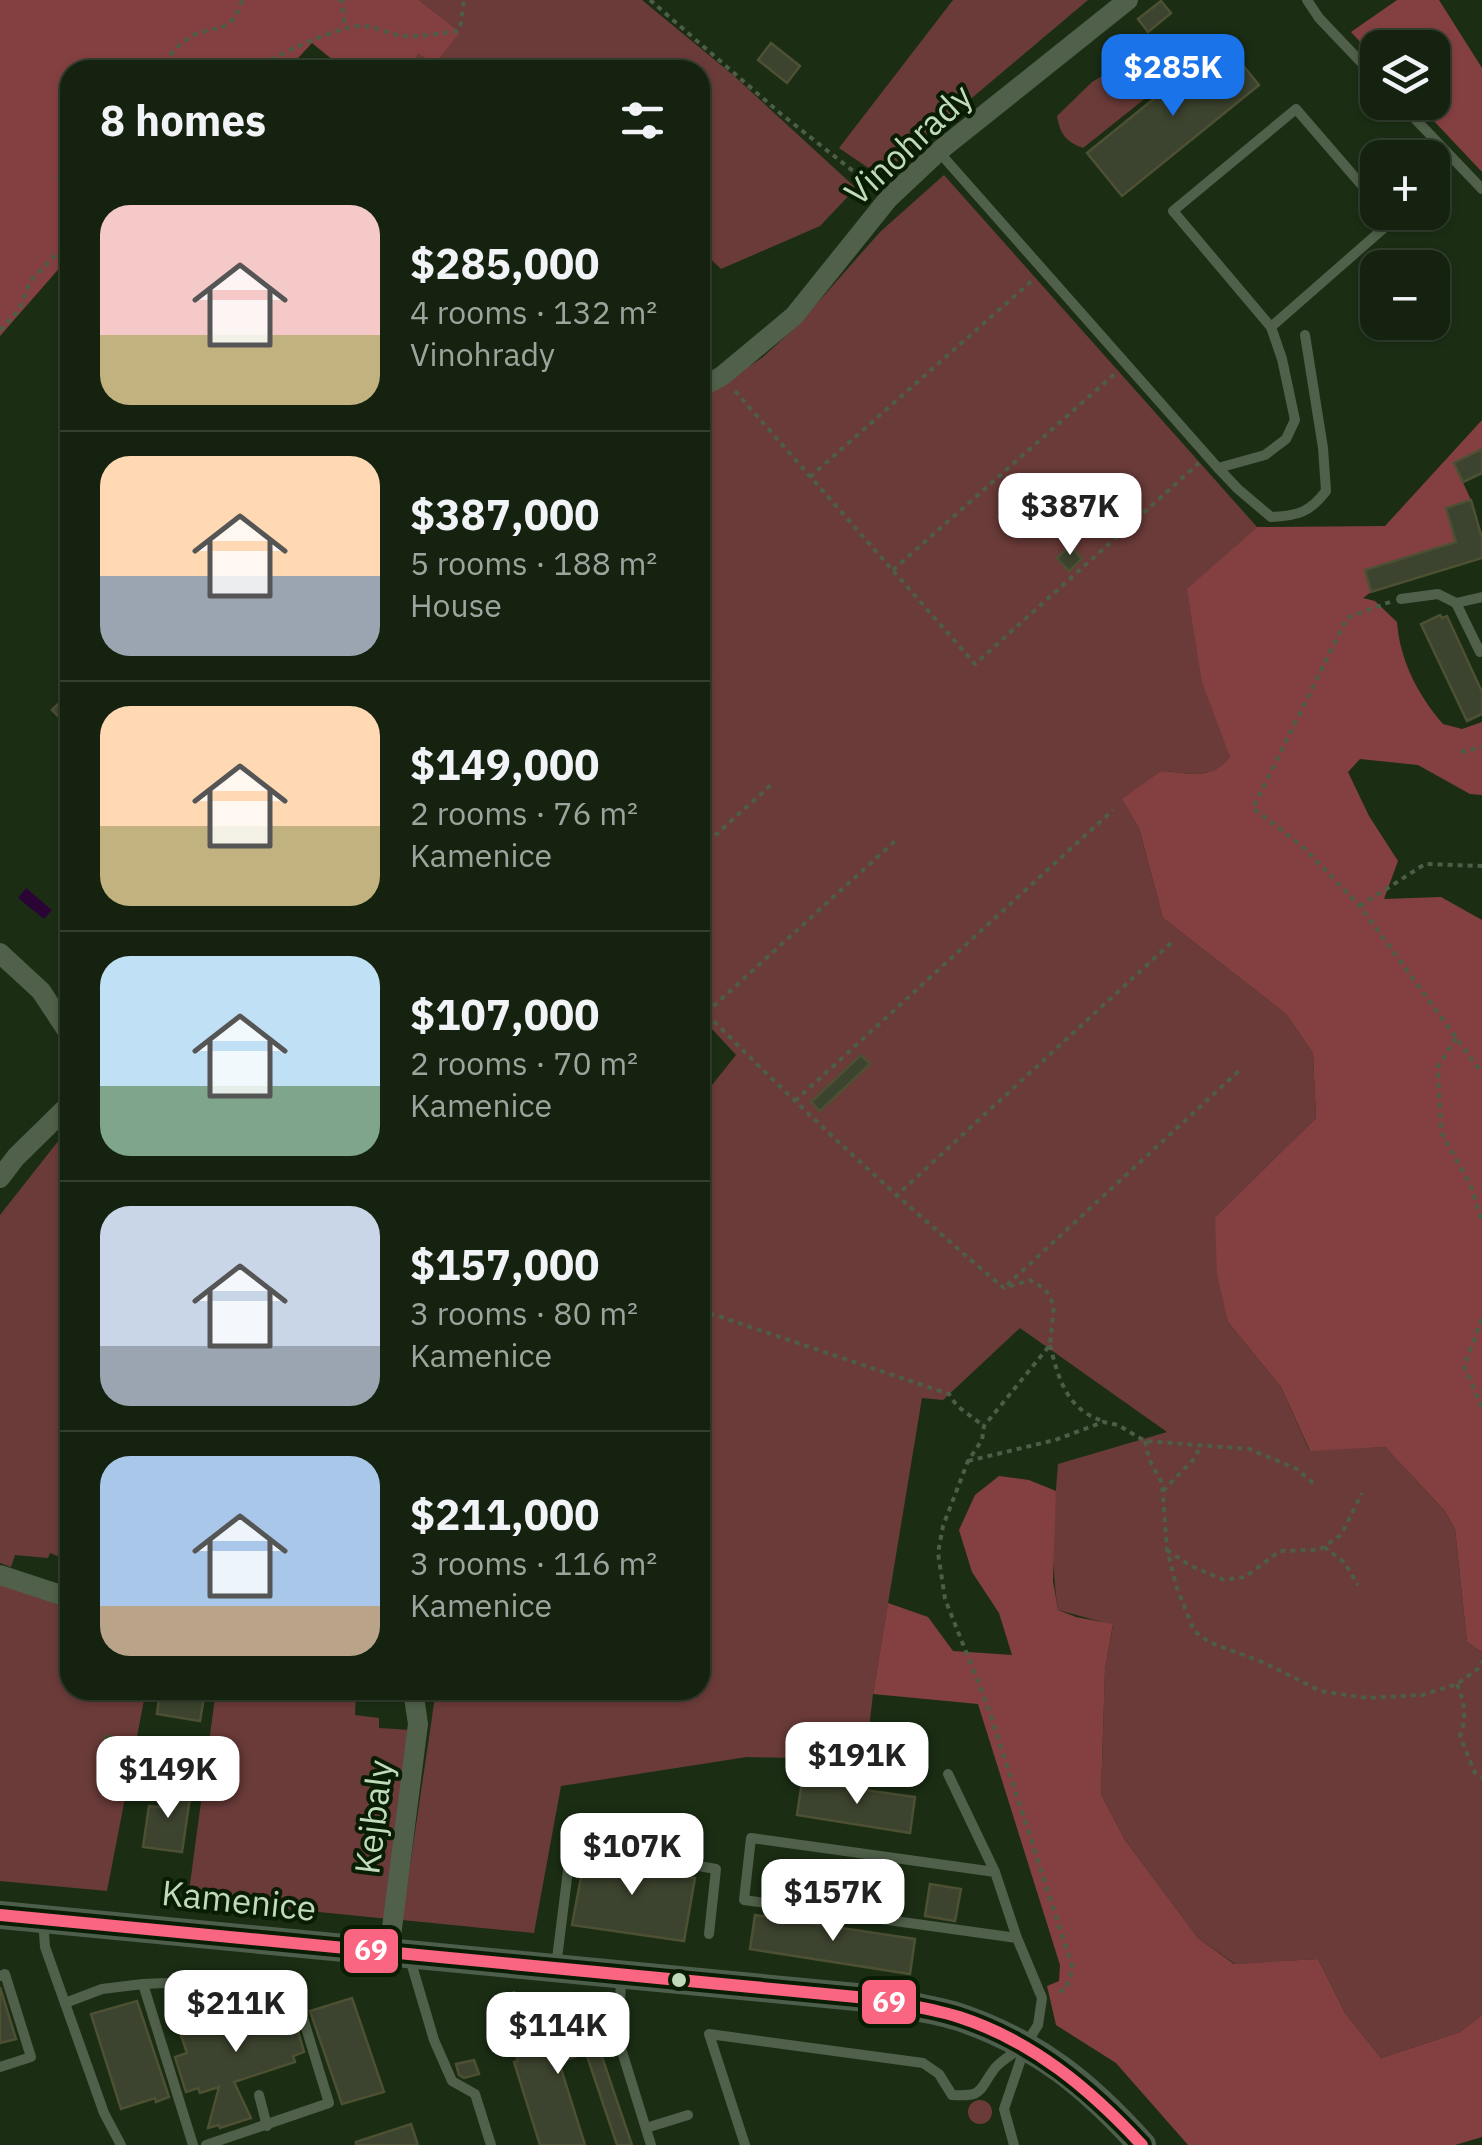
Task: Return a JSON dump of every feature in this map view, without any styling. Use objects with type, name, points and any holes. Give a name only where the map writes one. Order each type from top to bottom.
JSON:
[{"type":"street","name":"Vinohrady","points":[[710,383],[794,316],[888,199],[938,151],[1128,0]]},
{"type":"street","points":[[0,953],[42,990],[60,1019]]},
{"type":"street","points":[[0,1178],[60,1114]]},
{"type":"street","points":[[0,1575],[60,1595]]},
{"type":"street","name":"Kejbaly","points":[[399,1953],[418,1724],[414,1700]]},
{"type":"street","name":"Kamenice","points":[[0,1915],[867,1998],[956,2016],[1026,2044],[1095,2094],[1142,2145]]},
{"type":"lane","points":[[1307,0],[1318,18],[1360,61]]},
{"type":"lane","points":[[1218,468],[1266,455],[1286,438],[1295,420],[1271,327],[1173,212],[1296,109],[1360,183]]},
{"type":"lane","points":[[1417,120],[1482,189]]},
{"type":"lane","points":[[938,151],[1206,456],[1272,517],[1296,516],[1312,509],[1326,491],[1305,335]]},
{"type":"lane","points":[[1271,327],[1382,230]]},
{"type":"lane","points":[[1401,599],[1438,594],[1456,603],[1480,652]]},
{"type":"lane","points":[[1456,603],[1482,597]]},
{"type":"lane","points":[[948,1774],[995,1872],[1042,1998],[1038,2024],[1026,2044],[1004,2109],[1014,2145]]},
{"type":"lane","points":[[556,1968],[573,1830],[622,1836],[646,1857],[716,1869],[709,1934]]},
{"type":"lane","points":[[995,1872],[751,1838],[744,1900],[1017,1938]]},
{"type":"lane","points":[[44,1919],[44,1947],[104,2113],[121,2145]]},
{"type":"lane","points":[[399,1953],[452,2082],[475,2094],[491,2145]]},
{"type":"lane","points":[[0,1976],[5,1974],[31,2057],[0,2067]]},
{"type":"lane","points":[[620,1974],[619,2042],[651,2145]]},
{"type":"lane","points":[[65,2003],[102,1989],[187,1981],[296,1995],[329,2102],[231,2142],[206,2145]]},
{"type":"lane","points":[[143,1984],[193,2145]]},
{"type":"lane","points":[[746,2145],[709,2034],[922,2063],[939,2074],[952,2095],[968,2096],[984,2088],[996,2067],[1026,2044]]},
{"type":"lane","points":[[259,2094],[267,2126]]},
{"type":"lane","points":[[646,2128],[688,2115]]},
{"type":"path","points":[[167,60],[189,37],[229,25],[242,0]]},
{"type":"path","points":[[340,0],[345,28]]},
{"type":"path","points":[[273,60],[310,40],[360,25],[407,36],[454,32],[460,28],[464,0]]},
{"type":"path","points":[[650,0],[781,114],[888,199]]},
{"type":"path","points":[[0,330],[19,310],[31,280],[60,251]]},
{"type":"path","points":[[810,477],[1042,272]]},
{"type":"path","points":[[891,572],[1125,365]]},
{"type":"path","points":[[722,376],[975,664],[1206,456]]},
{"type":"path","points":[[1401,599],[1348,618],[1253,808],[1302,846],[1360,906],[1482,1073]]},
{"type":"path","points":[[1461,752],[1482,747]]},
{"type":"path","points":[[710,840],[772,784]]},
{"type":"path","points":[[795,1101],[1113,810]]},
{"type":"path","points":[[710,1009],[895,842]]},
{"type":"path","points":[[1360,906],[1425,864],[1482,866]]},
{"type":"path","points":[[895,1197],[1172,942]]},
{"type":"path","points":[[710,1017],[761,1072],[895,1197],[1004,1288]]},
{"type":"path","points":[[1456,1038],[1438,1068],[1441,1132],[1472,1186],[1482,1223]]},
{"type":"path","points":[[1004,1288],[1242,1068]]},
{"type":"path","points":[[1004,1288],[1030,1280],[1044,1289],[1054,1305],[1050,1345],[1068,1397],[1079,1410],[1145,1440],[1249,1449],[1297,1469],[1314,1483]]},
{"type":"path","points":[[710,1313],[949,1394],[984,1426]]},
{"type":"path","points":[[1482,1319],[1464,1366],[1482,1407]]},
{"type":"path","points":[[1042,1998],[1066,1989],[1073,1969],[988,1707],[945,1599],[938,1553],[943,1526],[968,1461],[982,1440],[984,1426],[1050,1345]]},
{"type":"path","points":[[968,1461],[1055,1440],[1104,1422]]},
{"type":"path","points":[[1145,1440],[1163,1492],[1167,1550],[1194,1631],[1209,1642],[1339,1696],[1422,1695],[1458,1684],[1481,1666]]},
{"type":"path","points":[[1163,1492],[1201,1446]]},
{"type":"path","points":[[1167,1550],[1188,1565],[1224,1580],[1245,1577],[1280,1551],[1324,1548],[1342,1535],[1362,1493]]},
{"type":"path","points":[[1324,1548],[1344,1562],[1358,1586]]},
{"type":"path","points":[[1458,1684],[1466,1705],[1460,1736],[1475,1772],[1482,1778]]},
{"type":"shaded area","points":[[0,0],[419,0],[460,32],[438,60],[419,54],[414,60],[333,60],[312,43],[296,60],[60,60],[60,267],[0,336]]},
{"type":"shaded area","points":[[419,0],[642,0],[733,75],[856,188],[820,226],[721,269],[710,259],[710,60],[414,60],[460,32]]},
{"type":"shaded area","points":[[953,0],[1088,0],[883,173],[867,167],[839,148]]},
{"type":"shaded area","points":[[1397,0],[1439,0],[1482,68],[1482,172],[1433,120],[1450,120],[1450,30],[1360,30],[1360,42],[1351,32]]},
{"type":"shaded area","points":[[1121,65],[1147,97],[1083,148],[1072,143],[1062,132],[1057,116],[1092,82]]},
{"type":"shaded area","points":[[944,175],[1257,527],[1188,589],[1230,757],[1207,773],[1161,771],[1123,800],[1139,828],[1163,918],[1286,1014],[1313,1053],[1316,1118],[1215,1217],[1228,1322],[1281,1387],[1309,1450],[1385,1447],[1444,1510],[1455,1529],[1467,1642],[1482,1652],[1482,2015],[1460,2032],[1381,2058],[1345,2013],[1318,1959],[1235,1964],[1198,1938],[1125,1840],[1101,1794],[1105,1670],[1113,1625],[1058,1610],[1053,1555],[1058,1464],[1167,1432],[1020,1328],[943,1400],[922,1398],[865,1764],[747,1757],[561,1786],[534,1933],[402,1920],[435,1700],[710,1700],[710,1088],[736,1055],[710,1027],[710,392],[763,357],[797,326],[880,232]]},
{"type":"shaded area","points":[[1482,420],[1482,449],[1454,463],[1471,500],[1446,508],[1455,542],[1365,570],[1371,592],[1363,598],[1375,601],[1397,622],[1412,677],[1443,724],[1462,729],[1482,722],[1482,795],[1470,794],[1418,765],[1360,759],[1348,772],[1369,816],[1398,861],[1384,899],[1441,897],[1482,920],[1482,1652],[1467,1642],[1455,1529],[1444,1510],[1385,1447],[1310,1451],[1281,1387],[1228,1322],[1217,1274],[1215,1217],[1316,1118],[1313,1053],[1286,1014],[1163,918],[1139,828],[1122,799],[1161,771],[1207,773],[1230,757],[1202,682],[1187,589],[1257,527],[1385,526]]},
{"type":"shaded area","points":[[26,888],[52,910],[44,919],[18,898]]},
{"type":"shaded area","points":[[60,1139],[60,1557],[50,1553],[48,1558],[15,1555],[11,1567],[0,1563],[0,1215]]},
{"type":"shaded area","points":[[999,1476],[1029,1480],[1056,1491],[1053,1581],[1058,1610],[1113,1624],[1105,1670],[1101,1794],[1125,1840],[1198,1938],[1234,1964],[1318,1959],[1345,2013],[1381,2058],[1460,2032],[1482,2015],[1482,2137],[1455,2145],[1188,2145],[1116,2063],[1056,2025],[1047,1986],[1059,1981],[1060,1965],[978,1704],[873,1694],[888,1603],[928,1617],[953,1651],[1012,1655],[999,1613],[972,1572],[959,1530],[975,1495]]},
{"type":"shaded area","points":[[0,1582],[60,1602],[60,1700],[144,1700],[107,1891],[0,1881]]},
{"type":"shaded area","points":[[215,1700],[356,1700],[355,1715],[379,1718],[379,1728],[411,1730],[389,1919],[188,1899]]},
{"type":"shaded area","points":[[980,2100],[992,2112],[980,2124],[968,2112]]},
{"type":"building","points":[[1161,1],[1171,13],[1148,32],[1138,19]]},
{"type":"building","points":[[1224,42],[1259,85],[1122,196],[1087,153]]},
{"type":"building","points":[[771,43],[800,66],[787,83],[758,60]]},
{"type":"building","points":[[1482,449],[1482,473],[1463,482],[1454,463]]},
{"type":"building","points":[[1471,500],[1482,538],[1482,558],[1371,592],[1365,570],[1456,542],[1446,508]]},
{"type":"building","points":[[1070,546],[1082,559],[1069,571],[1057,558]]},
{"type":"building","points":[[1440,615],[1447,616],[1482,692],[1482,714],[1467,721],[1421,624]]},
{"type":"building","points":[[60,702],[60,718],[52,710]]},
{"type":"building","points":[[861,1055],[870,1064],[820,1111],[811,1102]]},
{"type":"building","points":[[159,1700],[204,1700],[200,1721],[157,1714]]},
{"type":"building","points":[[105,1736],[121,1738],[119,1754],[103,1752]]},
{"type":"building","points":[[802,1781],[915,1797],[910,1833],[797,1815]]},
{"type":"building","points":[[163,1787],[191,1791],[182,1852],[143,1847],[149,1806],[160,1807]]},
{"type":"building","points":[[594,1844],[622,1848],[619,1865],[695,1878],[684,1941],[572,1925],[582,1872],[589,1873]]},
{"type":"building","points":[[930,1884],[961,1889],[955,1921],[925,1916]]},
{"type":"building","points":[[755,1915],[915,1939],[910,1974],[750,1949]]},
{"type":"building","points":[[0,1987],[16,2039],[0,2043]]},
{"type":"building","points":[[514,1992],[530,2040],[572,2026],[569,2019],[587,2013],[632,2145],[617,2145],[586,2053],[559,2062],[585,2145],[540,2145],[497,1998]]},
{"type":"building","points":[[352,1998],[384,2092],[342,2104],[310,2011]]},
{"type":"building","points":[[275,2000],[281,2021],[294,2017],[304,2052],[293,2056],[295,2062],[234,2082],[251,2118],[208,2128],[219,2087],[200,2093],[198,2088],[186,2092],[175,2057],[187,2053],[179,2029]]},
{"type":"building","points":[[137,2001],[169,2097],[121,2109],[91,2014]]},
{"type":"building","points":[[474,2060],[479,2074],[464,2078],[459,2075],[456,2064]]},
{"type":"building","points":[[411,2124],[418,2145],[356,2145],[356,2142]]},
{"type":"transit line","name":"69","points":[[0,1915],[867,1998],[925,2008],[986,2027],[1036,2053],[1081,2086],[1142,2145]]}]
